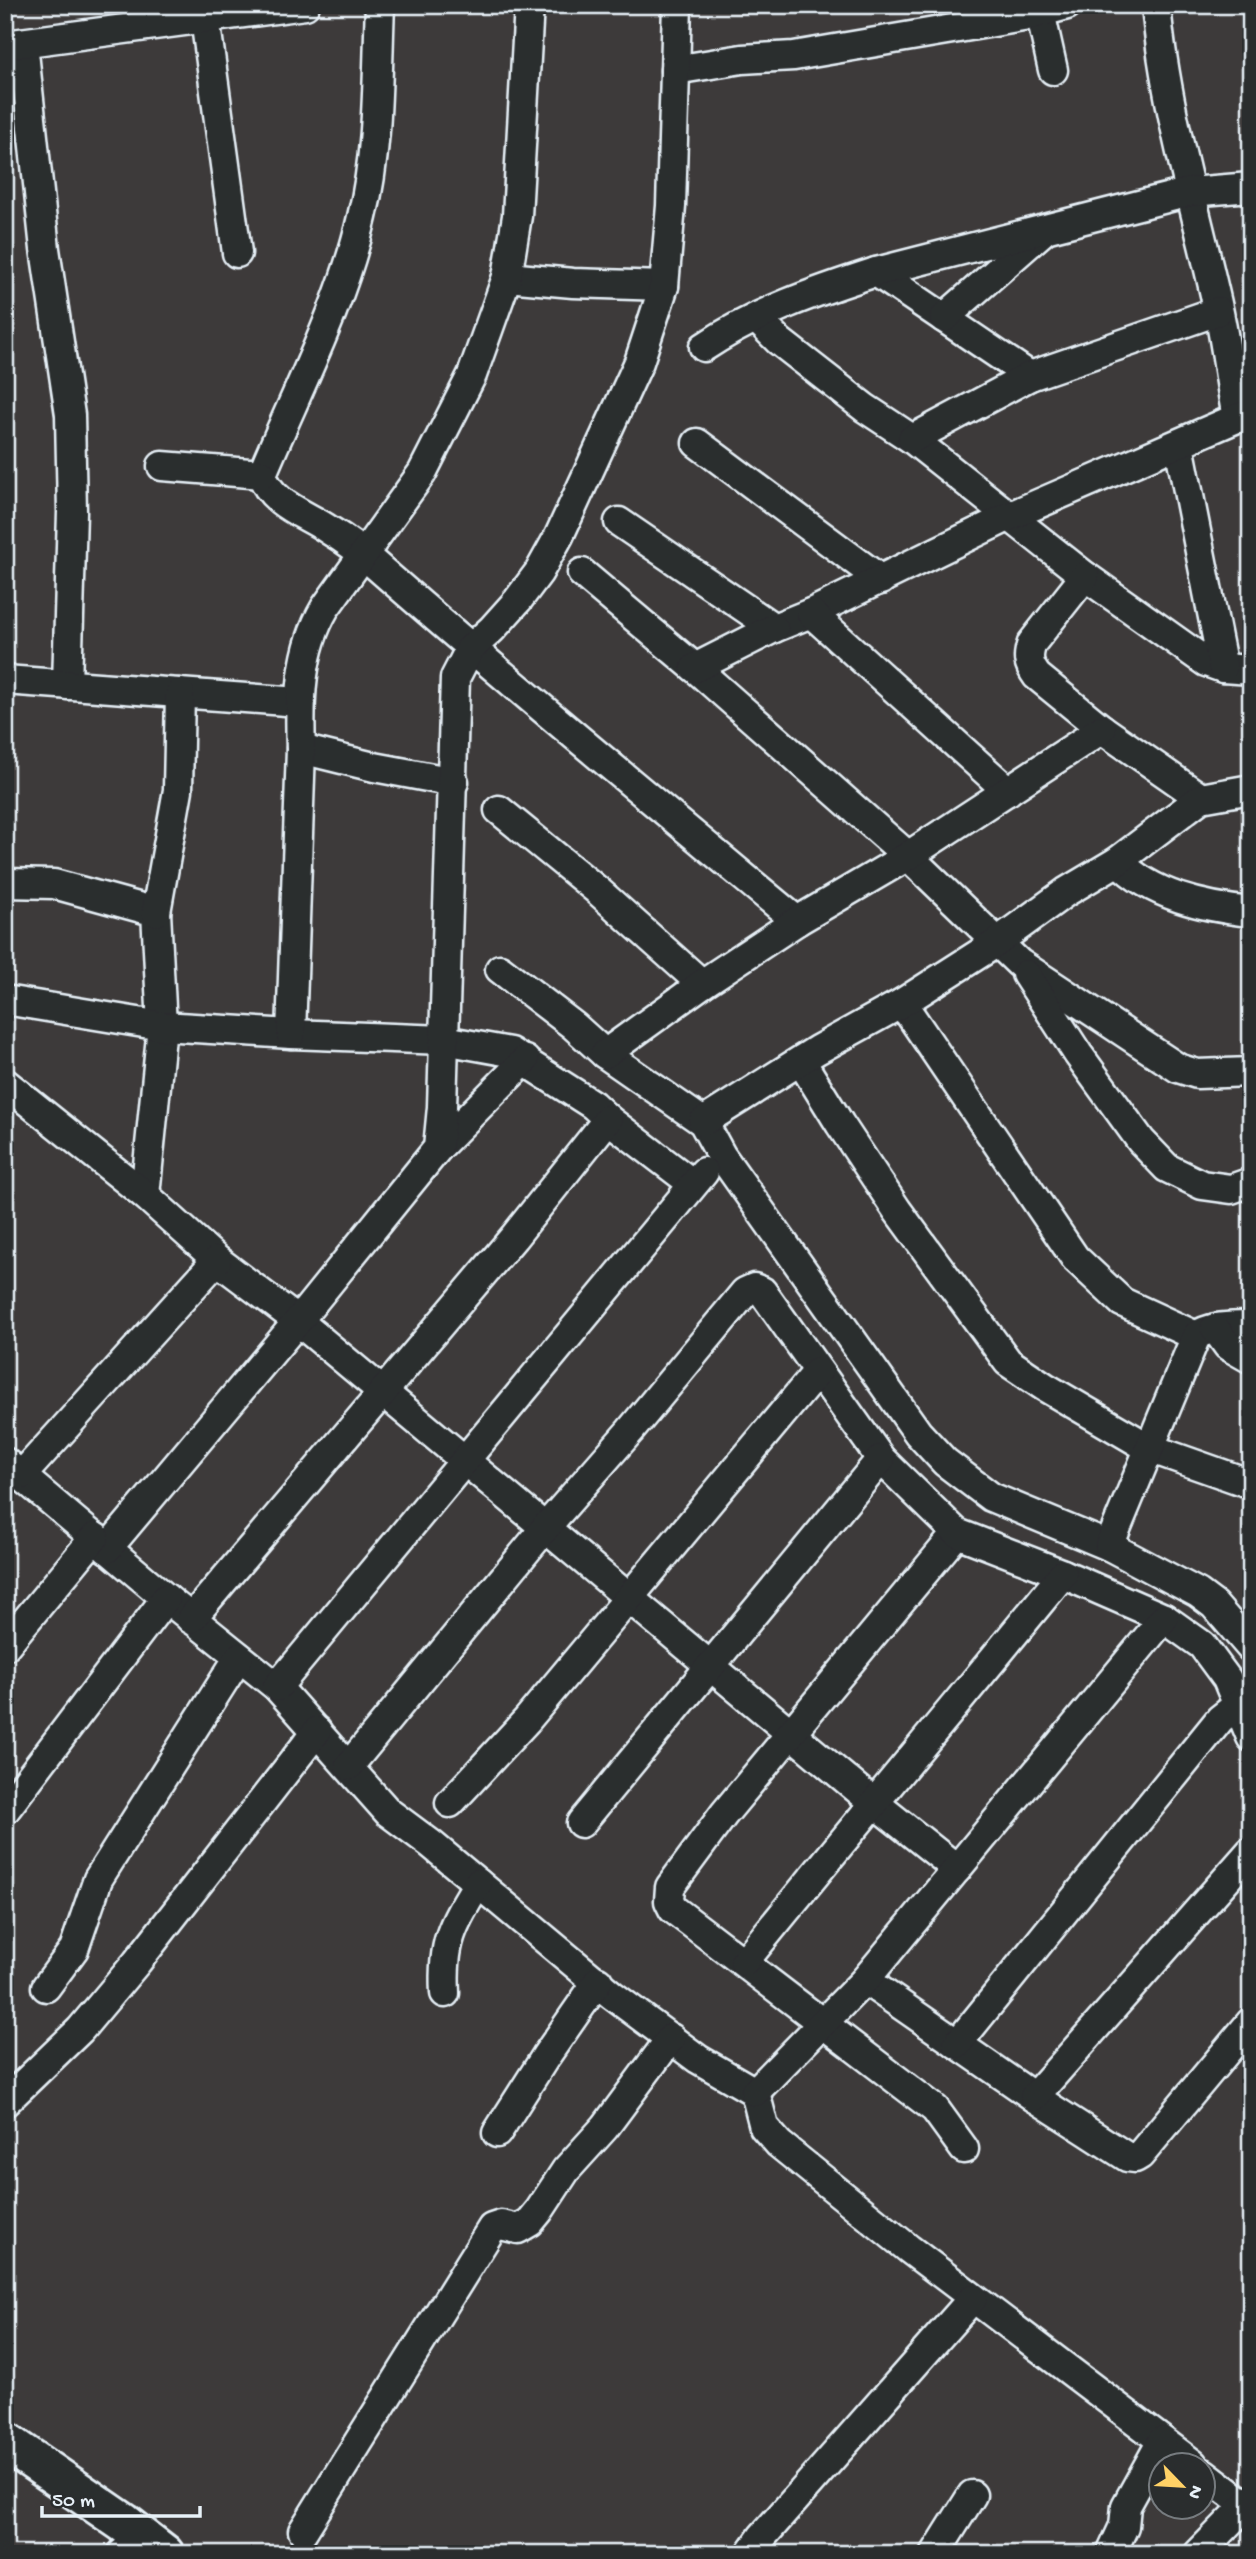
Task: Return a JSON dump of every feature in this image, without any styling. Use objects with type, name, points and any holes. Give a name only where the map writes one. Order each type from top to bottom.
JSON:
[{"type":"highway","points":[[5,2441],[164,2554]]},
{"type":"highway","points":[[5,2468],[123,2553]]},
{"type":"street","points":[[67,685],[72,512],[70,415],[14,44],[305,5]]},
{"type":"street","points":[[380,5],[374,146],[362,216],[339,295],[262,474],[264,482],[276,496],[365,555],[479,656],[797,921]]},
{"type":"street","points":[[291,1034],[301,749],[299,702],[314,627],[422,473],[472,375],[507,277],[517,216],[529,5]]},
{"type":"street","points":[[438,1147],[442,1107],[454,782],[455,678],[479,656],[492,629],[539,572],[559,536],[639,362],[664,286],[671,206],[677,5]]},
{"type":"street","points":[[695,668],[1010,516],[1244,416],[1190,192],[1159,36],[1156,5]]},
{"type":"street","points":[[675,70],[742,59],[794,56],[1023,17],[1059,7],[1053,70]]},
{"type":"street","points":[[205,18],[237,253]]},
{"type":"street","points":[[704,347],[756,318],[826,288],[876,272],[1190,192],[1251,187]]},
{"type":"street","points":[[944,318],[1044,230]]},
{"type":"street","points":[[876,272],[1030,376]]},
{"type":"street","points":[[507,277],[573,283],[664,286]]},
{"type":"street","points":[[912,439],[1030,376],[1219,311]]},
{"type":"street","points":[[756,318],[779,341],[854,400],[912,439],[1085,576],[1206,663],[1237,669],[1179,445]]},
{"type":"street","points":[[697,443],[881,580]]},
{"type":"street","points":[[162,466],[262,474]]},
{"type":"street","points":[[619,523],[774,628]]},
{"type":"street","points":[[582,573],[695,668],[908,856],[1019,963],[1178,1068],[1197,1074],[1251,1072]]},
{"type":"street","points":[[1085,576],[1032,643],[1028,656],[1030,667],[1037,676],[1102,729],[1201,798]]},
{"type":"street","points":[[811,613],[1008,791]]},
{"type":"street","points":[[5,680],[299,702]]},
{"type":"street","points":[[145,1195],[162,1026],[156,912],[178,790],[180,693]]},
{"type":"street","points":[[605,1054],[702,984],[797,921],[908,856],[1102,729]]},
{"type":"street","points":[[301,749],[374,767],[454,782]]},
{"type":"street","points":[[703,1122],[902,1003],[996,943],[1066,892],[1118,861],[1201,798],[1251,789]]},
{"type":"street","points":[[499,810],[597,890],[702,984]]},
{"type":"street","points":[[1118,861],[1131,874],[1173,895],[1231,910],[1251,912]]},
{"type":"street","points":[[5,883],[54,884],[156,912]]},
{"type":"street","points":[[1019,963],[1078,1054],[1142,1141],[1167,1168],[1202,1185],[1231,1189],[1251,1182]]},
{"type":"street","points":[[500,969],[574,1026],[605,1054],[703,1122]]},
{"type":"street","points":[[5,1000],[162,1026],[444,1040],[510,1052],[593,1105],[608,1119],[707,1169],[918,1433],[945,1462],[991,1497],[1109,1546],[1206,1599],[1226,1616],[1251,1648]]},
{"type":"street","points":[[902,1003],[1075,1258],[1122,1302],[1205,1332],[1251,1359]]},
{"type":"street","points":[[5,1646],[101,1543],[298,1321],[438,1147],[525,1060]]},
{"type":"street","points":[[801,1061],[897,1210],[1008,1362],[1149,1448],[1251,1484]]},
{"type":"street","points":[[5,1083],[145,1195],[217,1260],[298,1321],[873,1802],[957,1869]]},
{"type":"street","points":[[191,1619],[514,1237],[608,1119]]},
{"type":"street","points":[[277,1687],[707,1169],[703,1122]]},
{"type":"street","points":[[217,1260],[13,1468],[191,1619],[277,1687],[393,1816],[612,1995],[698,2059],[755,2092],[764,2127],[779,2144],[917,2255],[1173,2450]]},
{"type":"street","points":[[349,1766],[545,1528],[749,1289],[762,1291],[881,1459],[957,1533],[1063,1574],[1164,1618],[1202,1645],[1246,1701],[1251,1737]]},
{"type":"street","points":[[1205,1332],[1251,1326]]},
{"type":"street","points":[[1109,1546],[1149,1448],[1205,1332]]},
{"type":"street","points":[[450,1803],[527,1720],[818,1371]]},
{"type":"street","points":[[581,1824],[881,1459]]},
{"type":"street","points":[[957,1533],[724,1814],[670,1886],[669,1901],[673,1909],[935,2109],[964,2149]]},
{"type":"street","points":[[744,1962],[1063,1574]]},
{"type":"street","points":[[5,1810],[166,1598]]},
{"type":"street","points":[[755,2092],[865,1980],[1164,1618]]},
{"type":"street","points":[[46,1987],[74,1949],[98,1879],[239,1657]]},
{"type":"street","points":[[957,2044],[1220,1718],[1246,1701]]},
{"type":"street","points":[[5,2102],[80,2030],[317,1731]]},
{"type":"street","points":[[1034,2097],[1251,1851]]},
{"type":"street","points":[[445,1993],[443,1963],[446,1943],[478,1883]]},
{"type":"street","points":[[865,1980],[1034,2097],[1127,2157],[1135,2158],[1251,2022]]},
{"type":"street","points":[[497,2133],[598,1981]]},
{"type":"street","points":[[303,2531],[492,2228],[501,2225],[518,2229],[530,2222],[566,2170],[605,2127],[671,2038]]},
{"type":"street","points":[[750,2554],[762,2537],[973,2298]]},
{"type":"street","points":[[1111,2554],[1124,2526],[1126,2506],[1162,2441]]},
{"type":"street","points":[[1198,2554],[1249,2505],[1218,2483]]},
{"type":"street","points":[[934,2554],[972,2495]]}]
